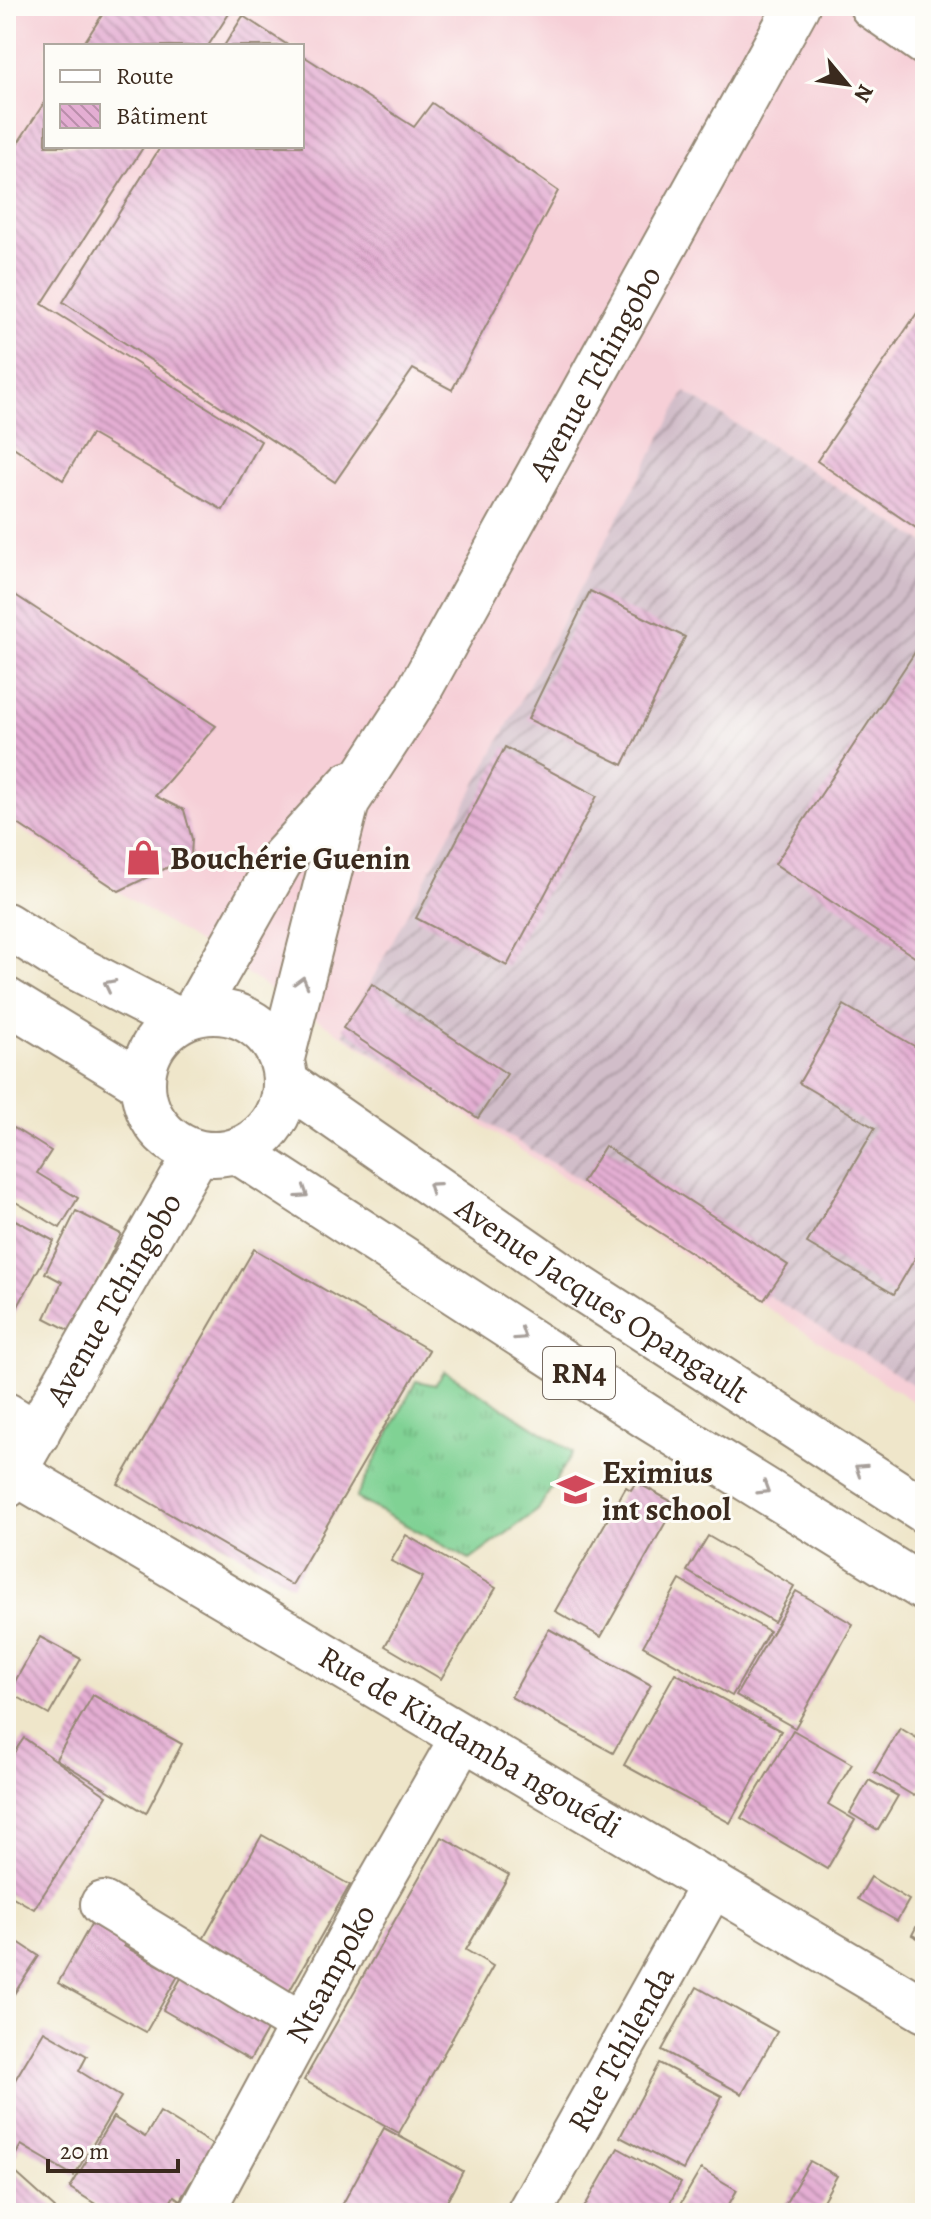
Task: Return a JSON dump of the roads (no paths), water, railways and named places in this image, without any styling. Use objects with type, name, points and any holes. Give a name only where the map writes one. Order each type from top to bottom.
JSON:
[{"type":"main road","name":"Avenue Tchingobo","points":[[284,1070],[347,802],[391,737],[797,6]]},
{"type":"main road","points":[[872,6],[925,43]]},
{"type":"main road","name":"Avenue Tchingobo","points":[[186,1017],[280,861],[391,737]]},
{"type":"main road","name":"RN4","points":[[6,925],[63,961],[186,1017],[230,1012],[262,1028],[284,1070]]},
{"type":"main road","points":[[6,1000],[142,1083],[146,1058],[158,1036],[186,1017]]},
{"type":"main road","points":[[217,1152],[257,1140],[272,1125],[282,1105],[284,1070]]},
{"type":"main road","name":"Avenue Jacques Opangault","points":[[284,1070],[579,1287],[925,1511]]},
{"type":"main road","name":"RN4","points":[[142,1083],[146,1107],[158,1128],[175,1144],[217,1152],[925,1589]]},
{"type":"main road","name":"Avenue Tchingobo","points":[[10,1479],[21,1424],[217,1152]]},
{"type":"main road","name":"Rue de Kindamba ngouédi","points":[[10,1479],[463,1737],[925,2010]]},
{"type":"main road","name":"Ntsampoko","points":[[201,2213],[463,1737]]},
{"type":"main road","name":"Rue Tchilenda","points":[[529,2213],[713,1884]]},
{"type":"main road","points":[[103,1904],[302,2025]]},
{"type":"place","name":"Bouchérie Guenin","points":[[144,858]]},
{"type":"place","name":"Eximius int school","points":[[576,1490]]}]
